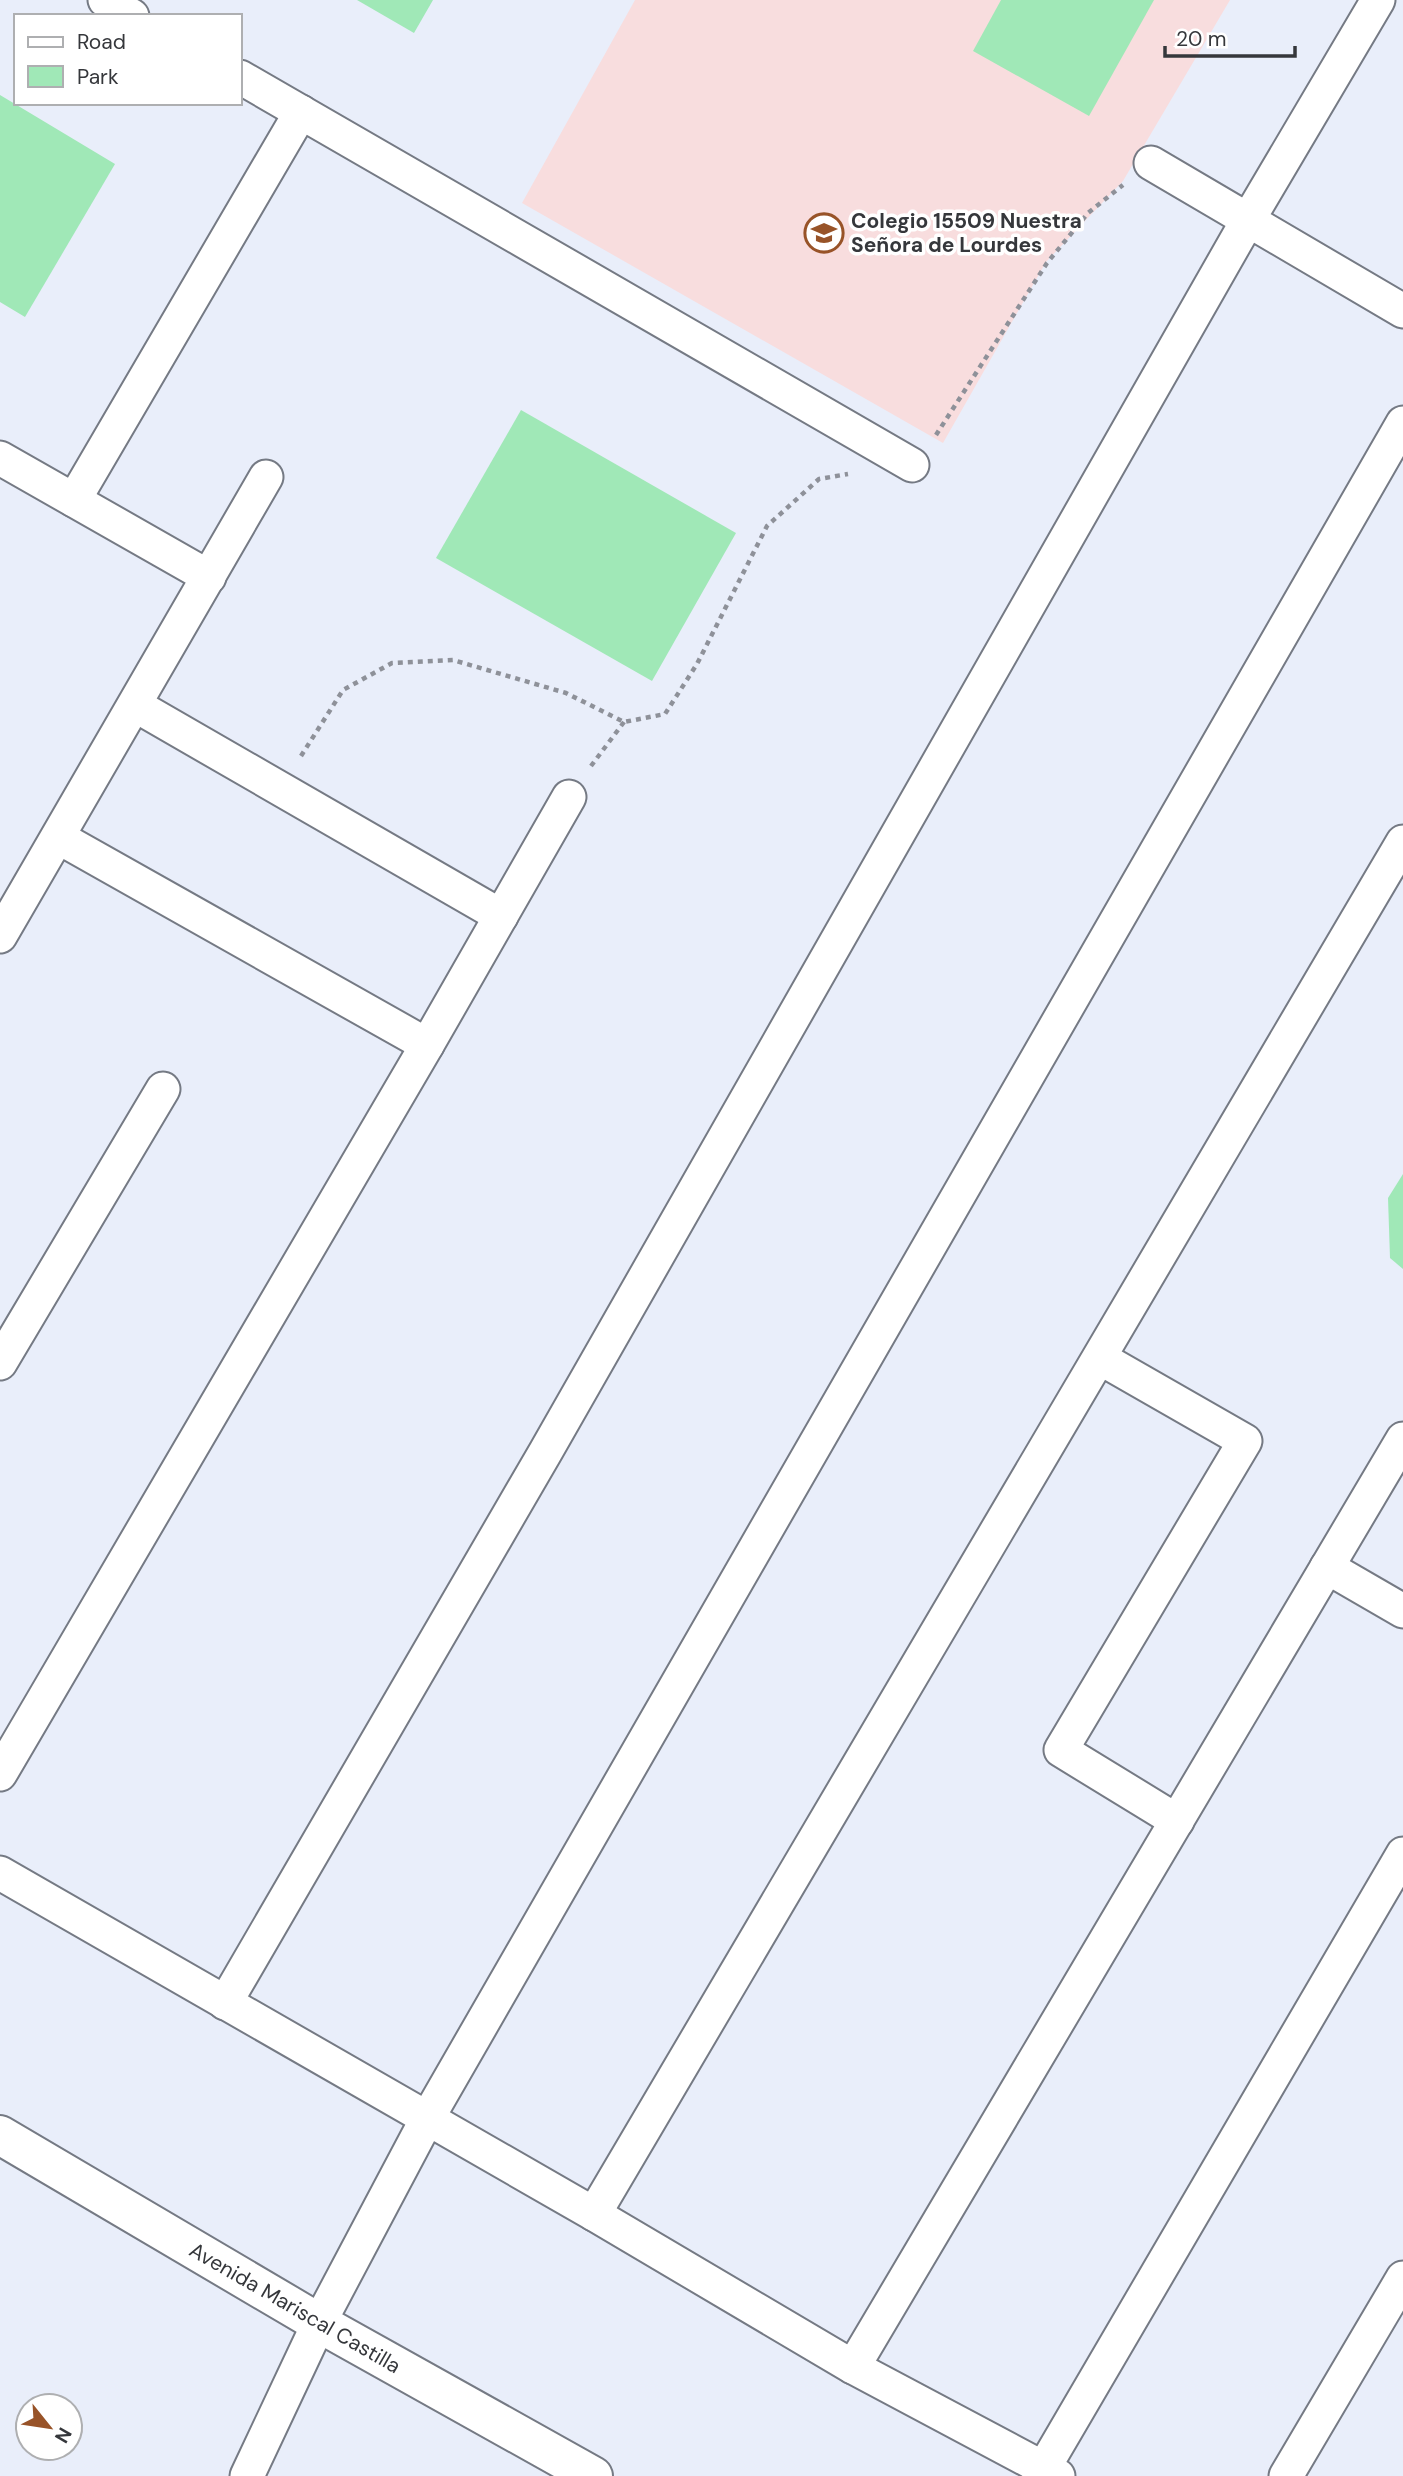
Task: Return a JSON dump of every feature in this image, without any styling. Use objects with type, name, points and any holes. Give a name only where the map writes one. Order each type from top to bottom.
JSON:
[{"type":"main road","name":"Avenida Mariscal Castilla","points":[[0,2135],[319,2323],[593,2476]]},
{"type":"street","points":[[105,0],[129,14]]},
{"type":"street","points":[[225,2003],[546,1451],[1248,220],[1378,0]]},
{"type":"street","points":[[242,78],[912,465]]},
{"type":"street","points":[[74,500],[301,113]]},
{"type":"street","points":[[1151,163],[1403,311]]},
{"type":"street","points":[[247,2476],[319,2323],[427,2119],[1403,423]]},
{"type":"street","points":[[0,458],[209,577]]},
{"type":"street","points":[[0,936],[266,477]]},
{"type":"street","points":[[135,705],[501,916]]},
{"type":"street","points":[[0,1774],[427,1045],[569,797]]},
{"type":"street","points":[[58,837],[427,1045]]},
{"type":"street","points":[[594,2214],[1403,842]]},
{"type":"street","points":[[0,1363],[163,1089]]},
{"type":"street","points":[[1100,1358],[1245,1441],[1061,1750],[1177,1821]]},
{"type":"street","points":[[853,2367],[1403,1439]]},
{"type":"street","points":[[1327,1567],[1403,1611]]},
{"type":"street","points":[[0,1873],[594,2214],[853,2367],[1047,2473],[1403,1854]]},
{"type":"street","points":[[1286,2476],[1403,2278]]},
{"type":"path","points":[[282,790],[343,690],[392,663],[453,660],[566,693],[624,722],[665,714],[697,664],[767,526],[819,478],[912,465],[938,432],[1047,263],[1088,213],[1151,163]]},
{"type":"path","points":[[569,797],[624,722]]},
{"type":"shaded area","name":"Colegio 15509 Nuestra Señora de Lourdes","points":[[635,0],[1230,0],[1123,181],[1046,262],[943,443],[522,203]]},
{"type":"green space","points":[[357,0],[433,0],[414,33]]},
{"type":"green space","points":[[1001,0],[1154,0],[1089,116],[973,51]]},
{"type":"green space","points":[[0,95],[115,164],[25,317],[0,302]]},
{"type":"green space","points":[[521,410],[736,533],[652,681],[436,558]]},
{"type":"green space","points":[[1403,1174],[1403,1269],[1390,1258],[1388,1198]]},
{"type":"place","name":"Colegio 15509 Nuestra Señora de Lourdes","points":[[824,233]]}]
